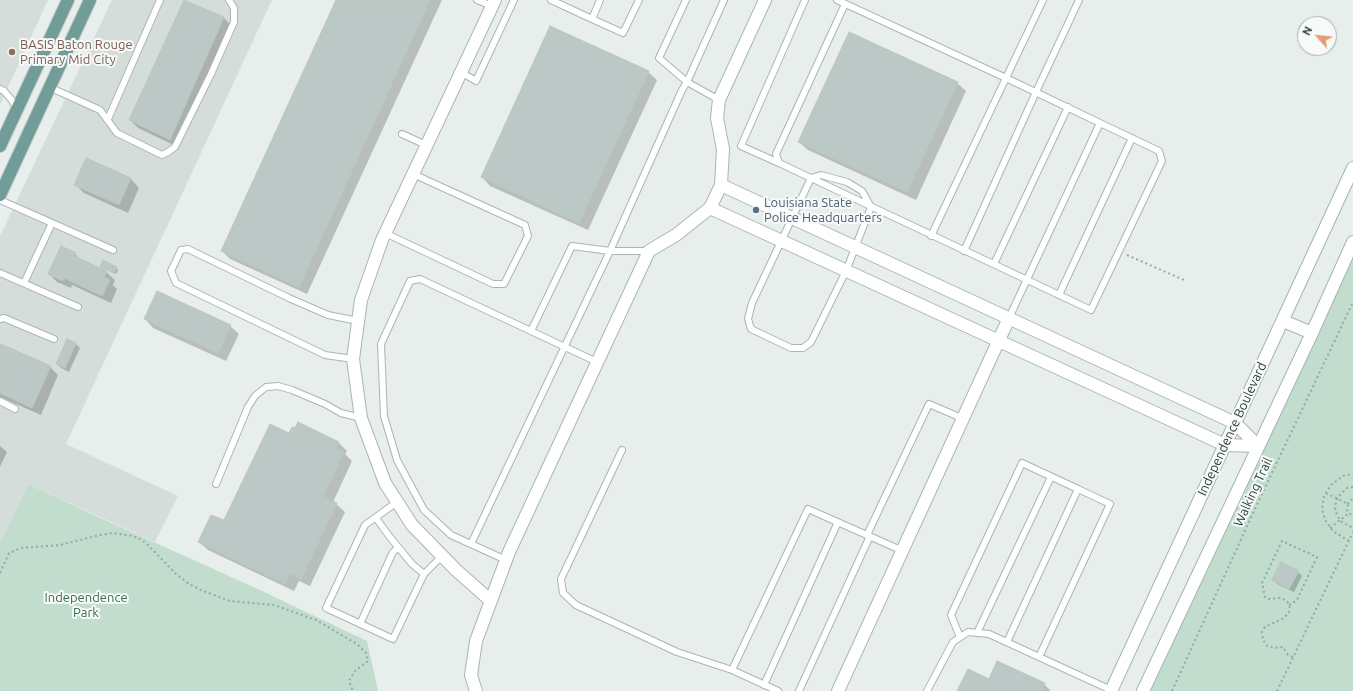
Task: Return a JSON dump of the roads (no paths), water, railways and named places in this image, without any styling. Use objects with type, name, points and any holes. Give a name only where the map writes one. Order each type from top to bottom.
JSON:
[{"type":"main road","points":[[0,146],[68,0]]},
{"type":"main road","points":[[0,194],[90,0]]},
{"type":"main road","points":[[17,109],[35,119]]},
{"type":"street","points":[[476,691],[471,675],[476,641],[506,560],[649,251],[676,235],[710,208],[722,185],[723,149],[717,118],[719,100],[765,0]]},
{"type":"street","points":[[491,601],[456,570],[412,525],[385,483],[361,418],[353,359],[361,300],[385,233],[493,3]]},
{"type":"street","name":"Independence Boulevard","points":[[1112,691],[1353,169]]},
{"type":"street","points":[[722,185],[1235,423],[1258,446]]},
{"type":"street","points":[[710,208],[1225,445],[1258,446]]},
{"type":"street","points":[[1143,691],[1312,333],[1353,242]]},
{"type":"street","points":[[838,691],[1000,341],[1009,318]]},
{"type":"street","points":[[1283,321],[1312,333]]},
{"type":"lane","points":[[108,119],[160,0]]},
{"type":"lane","points":[[49,87],[100,110],[117,133],[162,155],[175,147],[211,74],[234,22],[234,8],[229,0]]},
{"type":"lane","points":[[477,0],[493,3]]},
{"type":"lane","points":[[461,72],[476,81],[514,0]]},
{"type":"lane","points":[[551,0],[623,33],[639,0]]},
{"type":"lane","points":[[592,19],[600,0]]},
{"type":"lane","points":[[686,0],[659,58],[687,82],[719,100]]},
{"type":"lane","points":[[471,544],[565,347],[724,0]]},
{"type":"lane","points":[[805,0],[740,146],[1091,310],[1162,161],[1159,151],[1068,107],[837,0]]},
{"type":"lane","points":[[931,236],[1043,0]]},
{"type":"lane","points":[[964,250],[1079,0]]},
{"type":"lane","points":[[779,163],[776,154],[845,4]]},
{"type":"lane","points":[[0,89],[11,98],[17,109]]},
{"type":"lane","points":[[994,264],[1068,107]]},
{"type":"lane","points":[[1009,318],[1100,123]]},
{"type":"lane","points":[[402,134],[426,145]]},
{"type":"lane","points":[[1059,295],[1132,138]]},
{"type":"lane","points":[[385,233],[493,284],[504,284],[528,236],[525,225],[413,174]]},
{"type":"lane","points":[[821,175],[847,182],[862,191],[872,207],[846,271],[811,342],[802,348],[791,348],[751,329],[748,319],[752,304],[811,178],[821,175]]},
{"type":"lane","points":[[0,200],[113,250]]},
{"type":"lane","points":[[24,283],[52,222]]},
{"type":"lane","points":[[531,331],[572,246],[610,250],[649,251]]},
{"type":"lane","points":[[353,359],[325,355],[176,284],[171,271],[180,250],[188,249],[321,312],[358,321]]},
{"type":"lane","points":[[0,273],[78,307]]},
{"type":"lane","points":[[506,560],[451,535],[424,510],[397,460],[384,416],[382,344],[410,281],[420,279],[597,362]]},
{"type":"lane","points":[[0,319],[4,318],[54,338]]},
{"type":"lane","points":[[216,484],[248,407],[255,396],[266,387],[278,386],[292,390],[325,404],[341,413],[361,418]]},
{"type":"lane","points":[[0,401],[15,409]]},
{"type":"lane","points":[[799,691],[868,535],[929,404],[964,419]]},
{"type":"lane","points":[[622,450],[561,579],[563,593],[576,605],[677,652],[732,670],[778,691]]},
{"type":"lane","points":[[960,637],[951,615],[1022,463],[1110,504],[1039,657]]},
{"type":"lane","points":[[977,633],[1051,477]]},
{"type":"lane","points":[[1007,642],[1078,489]]},
{"type":"lane","points":[[397,502],[365,525],[326,608],[394,639],[424,574],[442,556]]},
{"type":"lane","points":[[732,670],[808,509],[903,551]]},
{"type":"lane","points":[[376,518],[398,548],[412,564],[424,574]]},
{"type":"lane","points":[[764,685],[838,522]]},
{"type":"lane","points":[[360,624],[393,552],[398,548]]},
{"type":"lane","points":[[927,691],[953,642],[968,632],[989,634],[1112,691]]},
{"type":"place","name":"BASIS Baton Rouge Primary Mid City","points":[[12,52]]},
{"type":"place","name":"Louisiana State Police Headquarters","points":[[756,210]]},
{"type":"park label","name":"Independence Park","points":[[86,606]]}]
